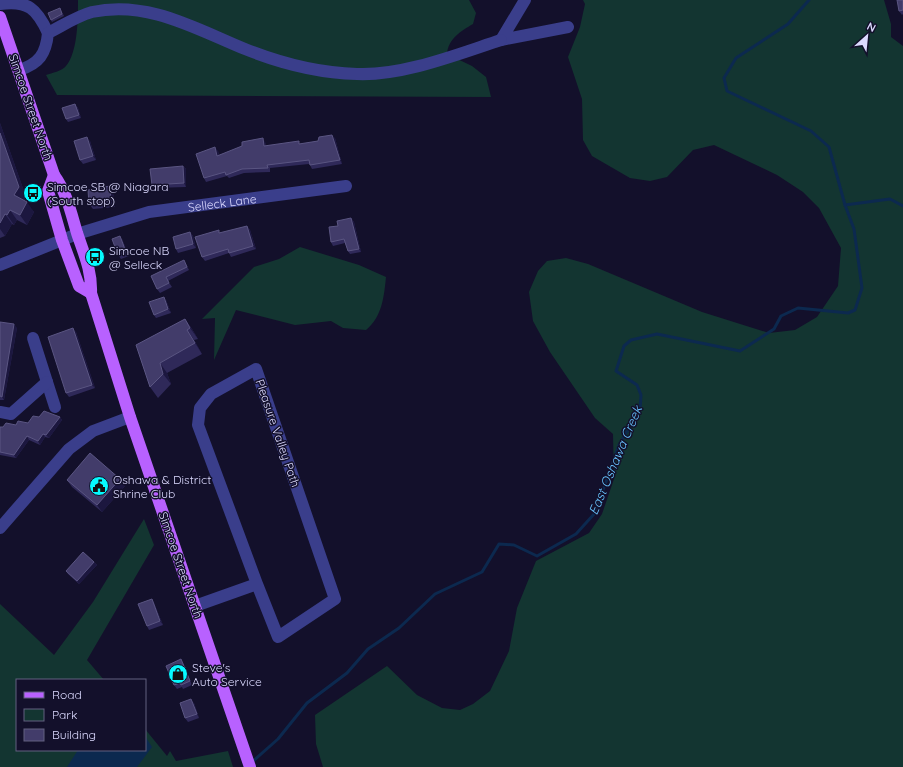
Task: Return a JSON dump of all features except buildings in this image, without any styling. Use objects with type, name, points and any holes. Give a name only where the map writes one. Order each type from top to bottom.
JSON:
[{"type":"main road","name":"Simcoe Street North","points":[[0,17],[54,175],[62,186],[92,278],[91,293],[130,417],[250,767]]},
{"type":"main road","name":"Simcoe Street North","points":[[54,175],[48,192],[62,240],[79,286],[91,293]]},
{"type":"street","points":[[501,40],[525,0]]},
{"type":"street","points":[[0,4],[9,3],[31,8],[41,16],[48,33],[43,54],[32,66],[19,70]]},
{"type":"street","points":[[48,33],[91,12],[126,9],[144,10],[176,19],[275,60],[312,68],[358,74],[391,71],[445,59],[501,40],[568,28]]},
{"type":"street","name":"Selleck Lane","points":[[0,265],[77,234],[149,212],[346,186]]},
{"type":"street","points":[[33,338],[54,407]]},
{"type":"street","name":"Pleasure Valley Path","points":[[256,369],[335,599],[278,636],[257,584],[198,426],[200,408],[211,394],[256,369]]},
{"type":"street","points":[[0,412],[11,414],[47,382]]},
{"type":"street","points":[[0,528],[69,449],[94,431],[130,417]]},
{"type":"street","points":[[195,606],[257,584]]},
{"type":"green space","points":[[78,0],[469,0],[476,13],[473,24],[456,36],[450,44],[447,54],[472,66],[486,77],[491,97],[57,95],[46,75],[62,69],[70,60],[75,44]]},
{"type":"green space","points":[[583,0],[884,0],[891,24],[891,37],[903,46],[903,767],[323,767],[316,744],[315,715],[387,666],[417,695],[442,708],[460,710],[473,704],[490,691],[509,651],[517,608],[536,561],[589,533],[602,514],[614,479],[613,434],[595,418],[550,352],[533,321],[529,292],[538,271],[547,261],[566,258],[588,264],[702,312],[769,333],[795,330],[817,317],[838,286],[841,248],[819,208],[803,192],[777,175],[714,145],[693,150],[667,177],[650,181],[630,178],[592,156],[583,140],[582,99],[568,57],[580,27],[585,4]]},
{"type":"green space","points":[[300,247],[359,265],[386,277],[381,306],[376,319],[366,330],[343,328],[331,321],[295,325],[236,310],[214,360],[215,318],[202,319],[254,267],[279,259]]},
{"type":"green space","points":[[144,519],[154,545],[87,660],[103,679],[16,679],[16,751],[146,751],[146,730],[167,756],[170,751],[176,761],[228,751],[233,767],[0,767],[0,604],[54,655],[93,602]]},
{"type":"water","points":[[146,738],[152,747],[137,767],[67,767],[77,751],[146,751]]},
{"type":"waterway","name":"East Oshawa Creek","points":[[252,762],[278,739],[307,703],[347,673],[368,649],[399,628],[435,594],[482,572],[499,544],[514,545],[537,556],[576,534],[595,513],[619,445],[640,410],[641,395],[637,385],[616,371],[624,346],[631,340],[657,334],[740,351],[774,329],[781,316],[798,308],[848,313],[855,310],[862,288],[854,229],[845,205],[829,147],[811,131],[727,91],[724,78],[736,58],[788,24],[809,0]]},
{"type":"waterway","points":[[845,205],[890,199],[903,206]]},
{"type":"place","name":"Simcoe SB @ Niagara (South stop)","points":[[33,193]]},
{"type":"place","name":"Simcoe NB @ Selleck","points":[[95,257]]},
{"type":"place","name":"Oshawa & District Shrine Club","points":[[99,486]]},
{"type":"place","name":"Steve's Auto Service","points":[[178,674]]}]
